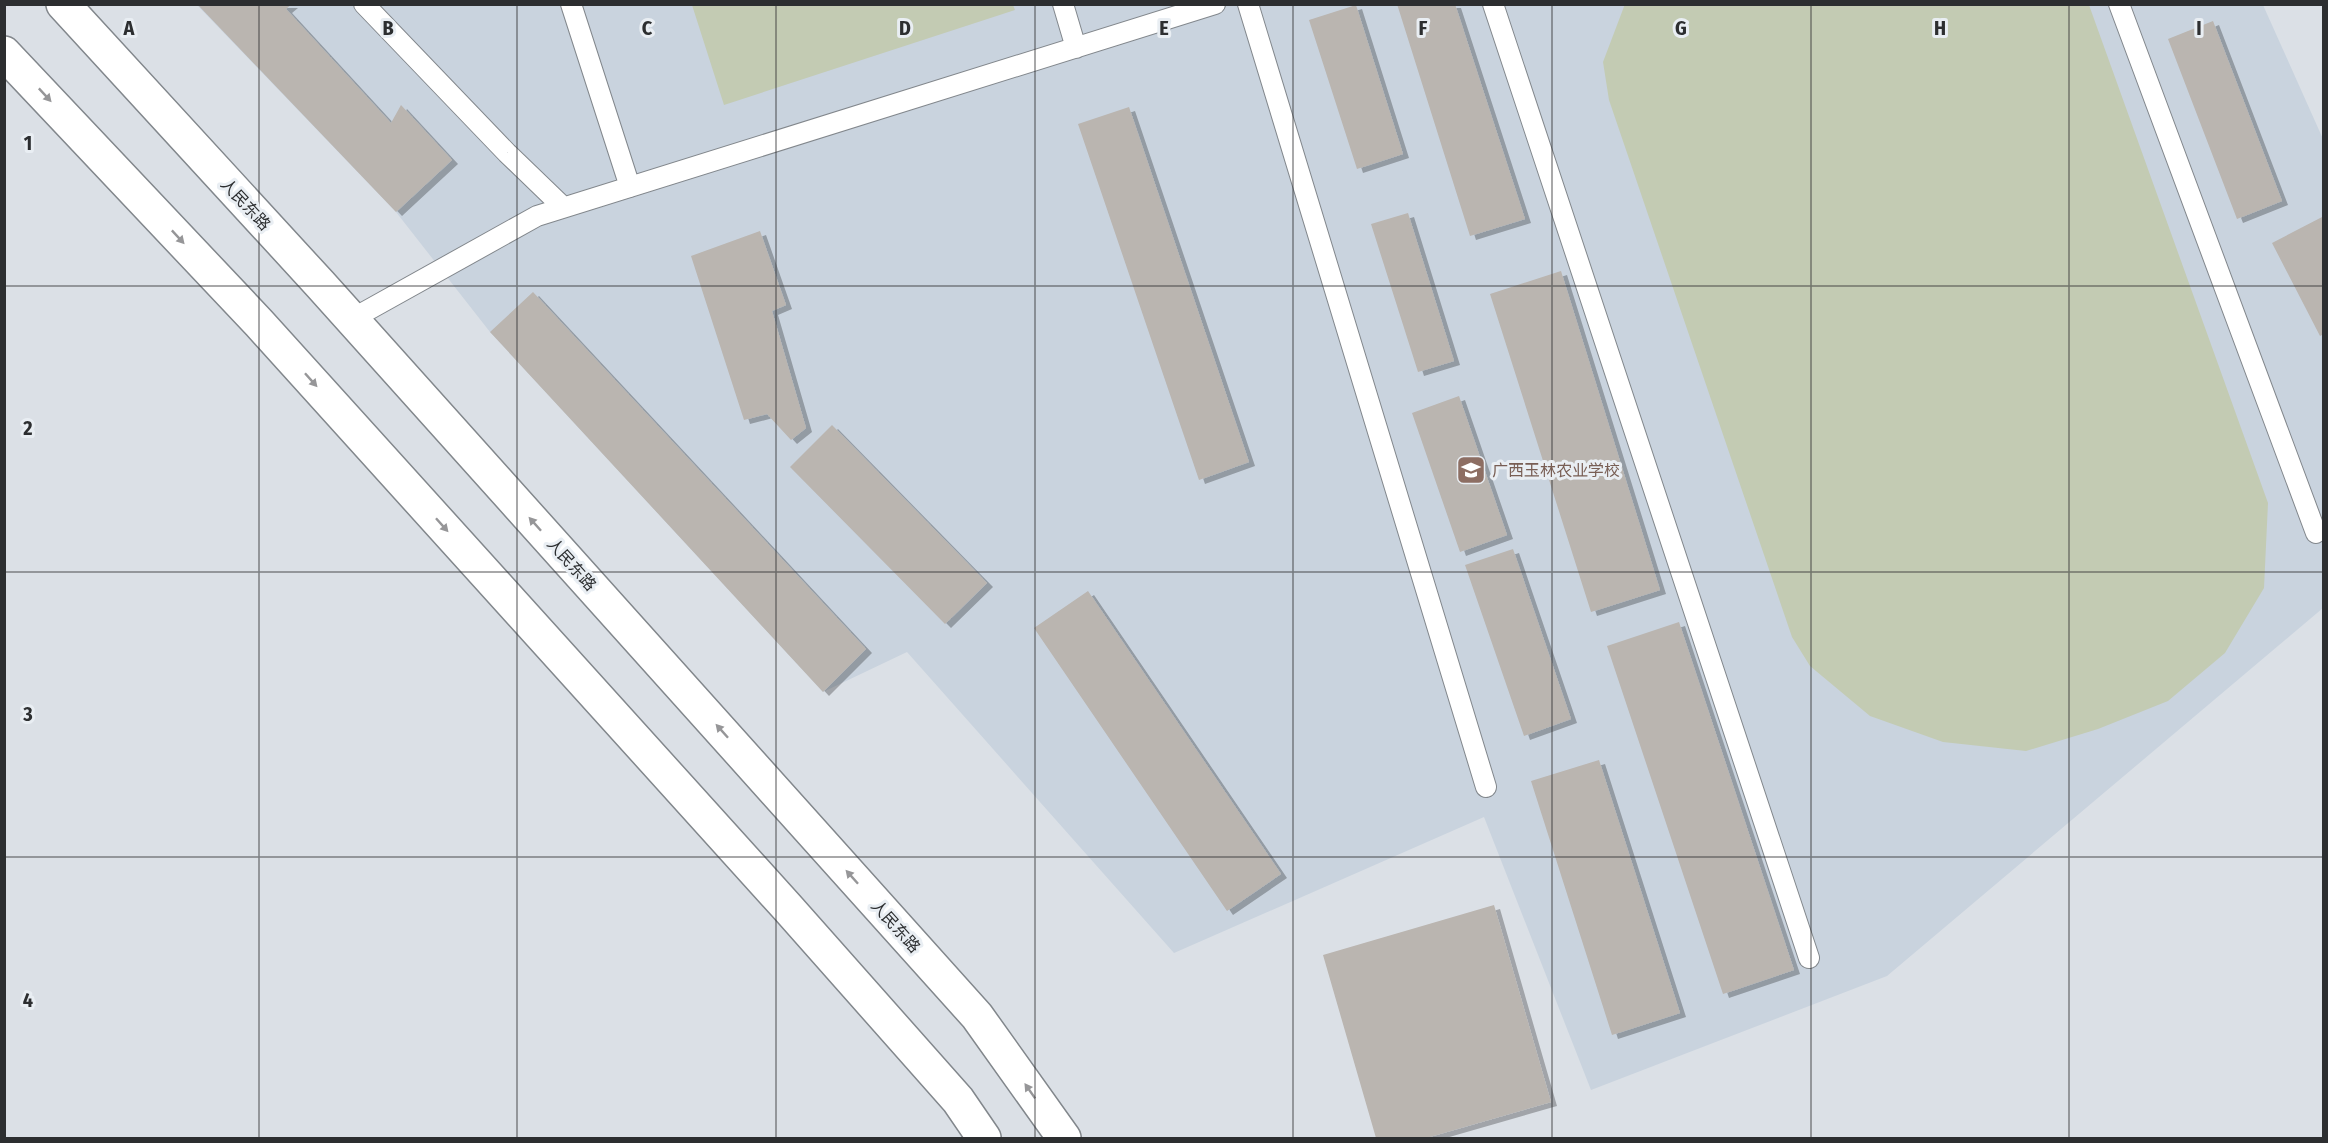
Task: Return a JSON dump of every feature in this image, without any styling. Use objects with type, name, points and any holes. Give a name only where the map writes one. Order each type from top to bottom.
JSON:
[{"type":"main road","name":"人民东路","points":[[63,4],[352,319],[977,1016],[1064,1138]]},
{"type":"main road","points":[[4,53],[259,323],[788,907],[958,1100],[984,1138]]},
{"type":"lane","points":[[364,4],[507,153],[563,207]]},
{"type":"lane","points":[[571,4],[630,187]]},
{"type":"lane","points":[[1063,4],[1076,48]]},
{"type":"lane","points":[[352,319],[537,216],[1215,4]]},
{"type":"lane","points":[[1248,4],[1486,787]]},
{"type":"lane","points":[[1494,4],[1809,958]]},
{"type":"lane","points":[[2119,4],[2316,533]]},
{"type":"shaded area","name":"广西玉林农业学校","points":[[197,5],[2263,5],[2323,139],[2323,608],[1887,976],[1591,1090],[1484,817],[1174,953],[907,652],[823,692],[490,332],[396,212]]},
{"type":"green space","points":[[1625,4],[2089,5],[2268,503],[2264,588],[2225,653],[2168,701],[2098,729],[2026,751],[1943,742],[1870,716],[1810,666],[1792,637],[1609,100],[1603,62]]},
{"type":"green space","points":[[692,5],[1013,5],[1015,10],[724,105]]},
{"type":"building","points":[[197,4],[292,4],[286,9],[391,123],[401,105],[452,160],[396,212]]},
{"type":"building","points":[[1397,4],[1455,4],[1525,219],[1470,236]]},
{"type":"building","points":[[1356,5],[1403,154],[1357,169],[1309,20]]},
{"type":"building","points":[[2213,21],[2282,201],[2237,219],[2168,39]]},
{"type":"building","points":[[1129,107],[1249,462],[1199,480],[1078,124]]},
{"type":"building","points":[[1408,213],[1454,361],[1418,372],[1371,224]]},
{"type":"building","points":[[2324,216],[2324,334],[2320,336],[2272,243]]},
{"type":"building","points":[[760,231],[786,305],[772,311],[806,428],[791,440],[767,414],[744,420],[691,256]]},
{"type":"building","points":[[1561,271],[1660,590],[1591,612],[1490,294]]},
{"type":"building","points":[[533,292],[866,649],[823,692],[490,332]]},
{"type":"building","points":[[1459,396],[1507,535],[1460,552],[1412,413]]},
{"type":"building","points":[[832,425],[987,583],[945,624],[790,467]]},
{"type":"building","points":[[1513,549],[1571,719],[1524,736],[1465,565]]},
{"type":"building","points":[[1088,591],[1281,874],[1227,911],[1034,628]]},
{"type":"building","points":[[1679,622],[1794,970],[1723,994],[1607,646]]},
{"type":"building","points":[[1599,760],[1680,1013],[1612,1035],[1531,781]]},
{"type":"building","points":[[1494,905],[1551,1102],[1426,1138],[1376,1138],[1323,955]]},
{"type":"place","name":"广西玉林农业学校","points":[[1471,470]]}]
